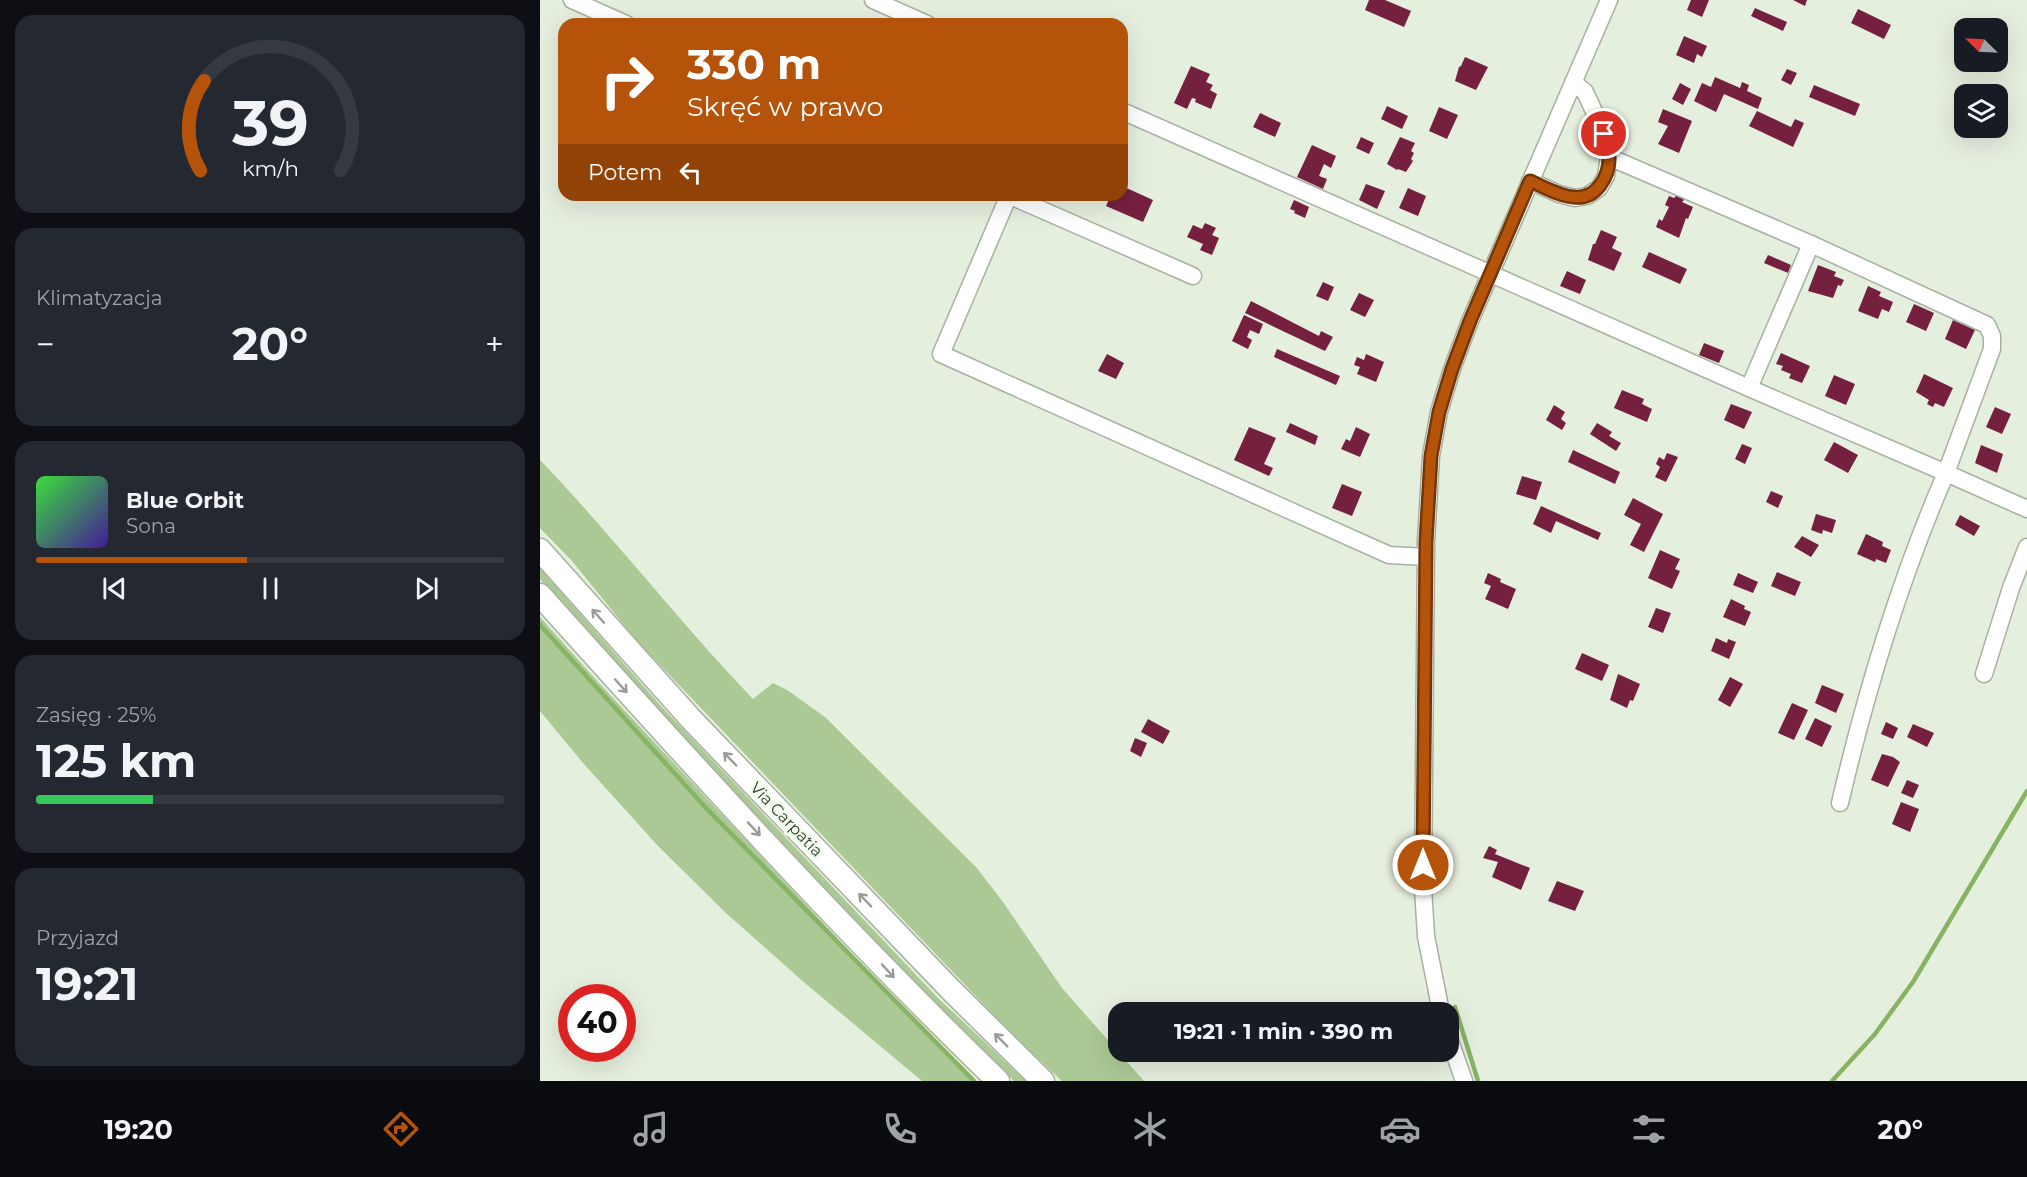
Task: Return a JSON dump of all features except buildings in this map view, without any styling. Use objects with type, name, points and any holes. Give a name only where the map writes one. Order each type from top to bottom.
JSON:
[{"type":"highway","name":"Via Carpatia","points":[[540,549],[691,719],[951,990],[1042,1081]]},
{"type":"highway","name":"Via Carpatia","points":[[540,595],[692,764],[927,1013],[998,1081]]},
{"type":"street","points":[[572,0],[612,18]]},
{"type":"street","points":[[873,0],[914,18]]},
{"type":"street","points":[[1439,1002],[1426,936],[1423,888],[1426,557],[1431,456],[1439,412],[1452,369],[1490,273],[1609,0]]},
{"type":"street","points":[[1530,181],[1559,194],[1575,198],[1587,196],[1599,188],[1606,176],[1609,157],[1604,134],[1585,92],[1573,82]]},
{"type":"street","points":[[1128,114],[2027,509]]},
{"type":"street","points":[[1609,157],[1811,244],[1987,325],[1992,336],[1992,349],[1909,564],[1864,712],[1840,803]]},
{"type":"street","points":[[1006,201],[941,354],[1389,555],[1426,557]]},
{"type":"street","points":[[1023,201],[1193,276]]},
{"type":"street","points":[[1749,388],[1811,244]]},
{"type":"street","points":[[1984,674],[2010,588],[2027,547]]},
{"type":"street","points":[[1457,1062],[1464,1081]]},
{"type":"green space","points":[[540,460],[753,699],[773,683],[787,690],[825,717],[976,867],[1062,988],[1108,1040],[1108,1062],[1127,1062],[1144,1081],[1062,1081],[1012,1034],[637,641],[572,561],[540,528]]},
{"type":"green space","points":[[540,568],[661,706],[938,998],[1026,1081],[1014,1081],[840,905],[560,602],[540,579]]},
{"type":"green space","points":[[540,617],[936,1044],[975,1081],[922,1081],[727,914],[658,846],[583,763],[540,711]]},
{"type":"waterway","points":[[540,625],[706,808],[974,1081]]},
{"type":"waterway","points":[[1832,1081],[1875,1034],[1913,982],[2027,791]]},
{"type":"waterway","points":[[1459,1020],[1478,1081]]},
{"type":"route","points":[[1423,865],[1426,524],[1431,456],[1439,412],[1470,321],[1530,181],[1559,194],[1575,198],[1587,196],[1599,188],[1606,176],[1609,157],[1604,134]]}]
